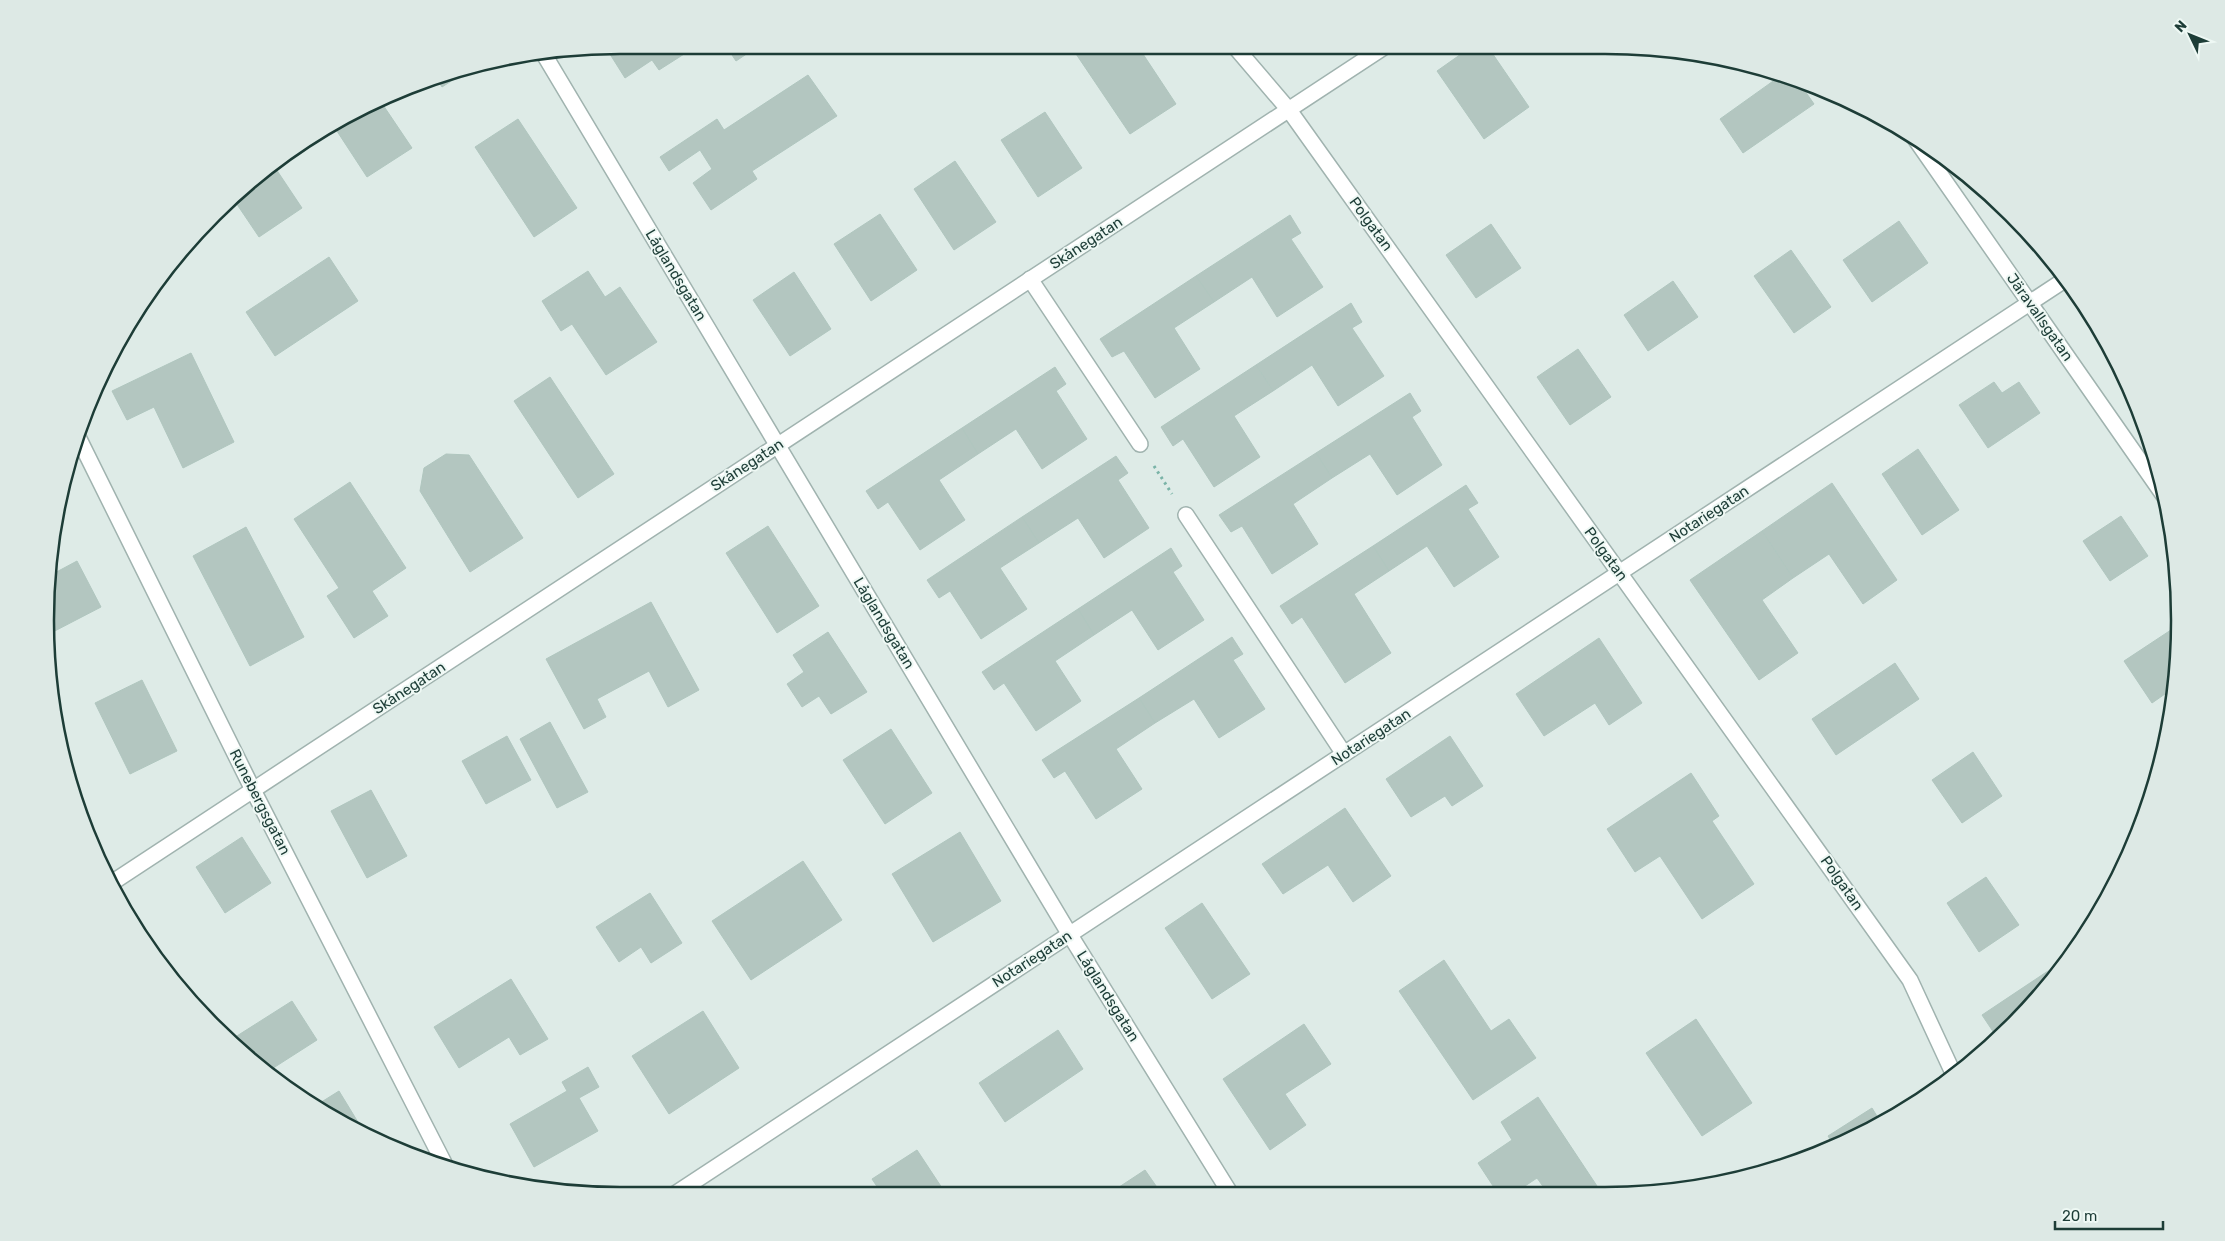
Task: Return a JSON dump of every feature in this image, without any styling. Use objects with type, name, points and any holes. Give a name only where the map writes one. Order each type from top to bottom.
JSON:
[{"type":"street","name":"Polgatan","points":[[1241,54],[1289,110],[1910,980],[1951,1069]]},
{"type":"street","name":"Skånegatan","points":[[117,880],[1373,54]]},
{"type":"street","name":"Låglandsgatan","points":[[547,59],[1070,935],[1226,1187]]},
{"type":"street","name":"Järavallsgatan","points":[[1925,153],[2154,482]]},
{"type":"street","points":[[1030,279],[1140,444]]},
{"type":"street","name":"Notariegatan","points":[[686,1187],[2060,283]]},
{"type":"street","name":"Runebergsgatan","points":[[82,445],[253,790],[441,1158]]},
{"type":"street","points":[[1186,515],[1344,754]]},
{"type":"path","points":[[1140,444],[1186,515]]},
{"type":"building","points":[[610,54],[684,54],[659,70],[652,60],[625,78]]},
{"type":"building","points":[[731,54],[746,54],[736,61]]},
{"type":"building","points":[[1076,54],[1143,54],[1176,104],[1130,134]]},
{"type":"building","points":[[1461,54],[1493,54],[1529,107],[1484,139],[1437,71]]},
{"type":"building","points":[[808,75],[837,116],[752,171],[757,179],[711,210],[693,183],[712,169],[700,150],[669,171],[660,157],[717,119],[724,130]]},
{"type":"building","points":[[454,79],[442,87],[440,83]]},
{"type":"building","points":[[1774,80],[1805,91],[1814,104],[1743,153],[1720,119]]},
{"type":"building","points":[[384,106],[412,148],[367,177],[336,130]]},
{"type":"building","points":[[1045,112],[1082,168],[1038,197],[1001,140]]},
{"type":"building","points":[[518,119],[577,208],[534,237],[475,147]]},
{"type":"building","points":[[955,161],[996,222],[954,250],[914,189]]},
{"type":"building","points":[[277,170],[302,208],[259,237],[237,204]]},
{"type":"building","points":[[880,214],[917,270],[871,301],[834,244]]},
{"type":"building","points":[[1290,215],[1301,233],[1291,239],[1323,287],[1277,317],[1252,277],[1214,302],[1196,276]]},
{"type":"building","points":[[1899,221],[1928,263],[1872,302],[1843,260]]},
{"type":"building","points":[[1491,224],[1521,268],[1476,298],[1446,255]]},
{"type":"building","points":[[1791,250],[1831,307],[1794,333],[1754,276]]},
{"type":"building","points":[[329,257],[358,301],[275,356],[246,312]]},
{"type":"building","points":[[588,271],[605,297],[620,287],[657,342],[606,375],[572,324],[561,331],[542,301]]},
{"type":"building","points":[[794,272],[831,329],[790,356],[753,300]]},
{"type":"building","points":[[1196,276],[1214,302],[1174,328],[1200,369],[1155,398],[1124,351],[1112,357],[1100,339]]},
{"type":"building","points":[[1673,281],[1698,317],[1648,351],[1624,315]]},
{"type":"building","points":[[1351,303],[1362,322],[1352,328],[1384,376],[1338,406],[1312,365],[1273,391],[1256,365]]},
{"type":"building","points":[[1578,349],[1611,397],[1570,425],[1537,377]]},
{"type":"building","points":[[191,353],[234,442],[183,468],[154,407],[127,420],[112,391]]},
{"type":"building","points":[[1256,365],[1273,391],[1234,416],[1260,457],[1214,487],[1183,439],[1173,446],[1161,427]]},
{"type":"building","points":[[1055,367],[1066,384],[1056,391],[1087,439],[1042,469],[1016,429],[978,454],[962,428]]},
{"type":"building","points":[[550,377],[614,474],[578,498],[514,401]]},
{"type":"building","points":[[1994,382],[2002,393],[2019,382],[2040,413],[1988,448],[1959,405]]},
{"type":"building","points":[[1410,393],[1421,411],[1412,417],[1442,465],[1397,495],[1370,454],[1332,478],[1316,453]]},
{"type":"building","points":[[962,428],[978,454],[939,480],[965,520],[920,550],[888,502],[878,509],[866,491]]},
{"type":"building","points":[[1918,449],[1959,510],[1922,535],[1882,474]]},
{"type":"building","points":[[1316,453],[1332,478],[1293,504],[1318,544],[1272,574],[1242,526],[1231,532],[1219,515]]},
{"type":"building","points":[[446,454],[469,455],[523,538],[470,572],[420,491],[424,468]]},
{"type":"building","points":[[1116,456],[1128,473],[1118,480],[1149,528],[1104,558],[1078,518],[1039,543],[1022,517]]},
{"type":"building","points":[[350,482],[406,568],[372,591],[388,616],[354,638],[327,596],[339,588],[294,519]]},
{"type":"building","points":[[1832,483],[1897,580],[1863,604],[1829,554],[1793,578],[1762,531]]},
{"type":"building","points":[[1466,485],[1478,503],[1468,509],[1499,557],[1454,587],[1427,546],[1389,571],[1373,546]]},
{"type":"building","points":[[2121,516],[2148,556],[2110,581],[2083,541]]},
{"type":"building","points":[[1022,517],[1039,543],[1000,568],[1027,609],[981,639],[950,591],[939,598],[927,580]]},
{"type":"building","points":[[768,526],[819,606],[777,633],[726,553]]},
{"type":"building","points":[[246,527],[304,637],[250,666],[193,556]]},
{"type":"building","points":[[1762,531],[1793,578],[1762,600],[1798,653],[1759,680],[1690,580]]},
{"type":"building","points":[[1373,546],[1389,571],[1354,594],[1391,653],[1345,683],[1302,617],[1292,624],[1280,606]]},
{"type":"building","points":[[1171,548],[1182,566],[1173,572],[1204,620],[1158,650],[1132,610],[1094,635],[1078,609]]},
{"type":"building","points":[[77,561],[101,607],[54,631],[55,583],[56,572]]},
{"type":"building","points":[[651,602],[699,690],[668,707],[649,671],[597,699],[606,717],[584,729],[546,659]]},
{"type":"building","points":[[1078,609],[1094,635],[1055,661],[1081,701],[1036,731],[1004,683],[994,690],[982,672]]},
{"type":"building","points":[[2171,630],[2166,693],[2152,703],[2124,661]]},
{"type":"building","points":[[828,632],[867,692],[831,714],[819,696],[802,707],[787,684],[804,672],[793,655]]},
{"type":"building","points":[[1232,637],[1243,654],[1233,660],[1265,709],[1219,738],[1194,699],[1155,723],[1139,698]]},
{"type":"building","points":[[1599,638],[1642,703],[1609,725],[1595,703],[1544,736],[1516,694]]},
{"type":"building","points":[[1895,663],[1919,699],[1836,755],[1812,719]]},
{"type":"building","points":[[142,680],[177,751],[130,774],[95,703]]},
{"type":"building","points":[[1139,698],[1155,723],[1116,749],[1142,789],[1096,819],[1065,771],[1054,778],[1042,760]]},
{"type":"building","points":[[550,722],[588,792],[557,808],[520,739]]},
{"type":"building","points":[[891,729],[932,793],[885,824],[843,760]]},
{"type":"building","points":[[507,736],[531,780],[486,804],[462,761]]},
{"type":"building","points":[[1450,736],[1483,786],[1452,806],[1445,796],[1411,817],[1386,779]]},
{"type":"building","points":[[1973,752],[2002,796],[1962,823],[1932,780]]},
{"type":"building","points":[[1691,773],[1719,816],[1712,821],[1754,884],[1702,919],[1660,856],[1635,872],[1607,829]]},
{"type":"building","points":[[371,790],[407,856],[367,878],[331,811]]},
{"type":"building","points":[[1345,808],[1391,876],[1353,902],[1328,865],[1283,894],[1262,864]]},
{"type":"building","points":[[960,832],[1001,901],[933,942],[892,874]]},
{"type":"building","points":[[242,837],[271,883],[225,913],[196,867]]},
{"type":"building","points":[[803,861],[842,920],[751,980],[712,921]]},
{"type":"building","points":[[1986,877],[2019,925],[1979,952],[1947,903]]},
{"type":"building","points":[[650,893],[682,943],[651,963],[641,947],[619,962],[596,927]]},
{"type":"building","points":[[1202,903],[1250,974],[1212,999],[1165,928]]},
{"type":"building","points":[[1444,960],[1491,1031],[1509,1019],[1536,1058],[1473,1100],[1399,991]]},
{"type":"building","points":[[2045,973],[2046,975],[2031,994],[1993,1032],[1982,1015]]},
{"type":"building","points":[[511,979],[548,1039],[520,1055],[509,1037],[459,1068],[434,1027]]},
{"type":"building","points":[[292,1001],[317,1040],[273,1068],[236,1036]]},
{"type":"building","points":[[703,1011],[739,1068],[669,1114],[632,1056]]},
{"type":"building","points":[[1696,1019],[1752,1103],[1702,1136],[1646,1053]]},
{"type":"building","points":[[1304,1024],[1331,1064],[1285,1094],[1306,1125],[1270,1150],[1223,1079]]},
{"type":"building","points":[[1058,1030],[1083,1069],[1005,1122],[979,1083]]},
{"type":"building","points":[[588,1067],[599,1087],[579,1098],[598,1131],[534,1167],[510,1124],[567,1091],[562,1082]]},
{"type":"building","points":[[339,1091],[358,1123],[337,1111],[322,1102]]},
{"type":"building","points":[[1538,1097],[1597,1186],[1543,1187],[1537,1178],[1524,1187],[1494,1187],[1478,1163],[1512,1140],[1501,1122]]},
{"type":"building","points":[[1872,1108],[1877,1117],[1830,1140],[1828,1136]]},
{"type":"building","points":[[917,1150],[941,1187],[877,1187],[872,1179]]},
{"type":"building","points":[[1145,1170],[1157,1187],[1119,1187]]}]
